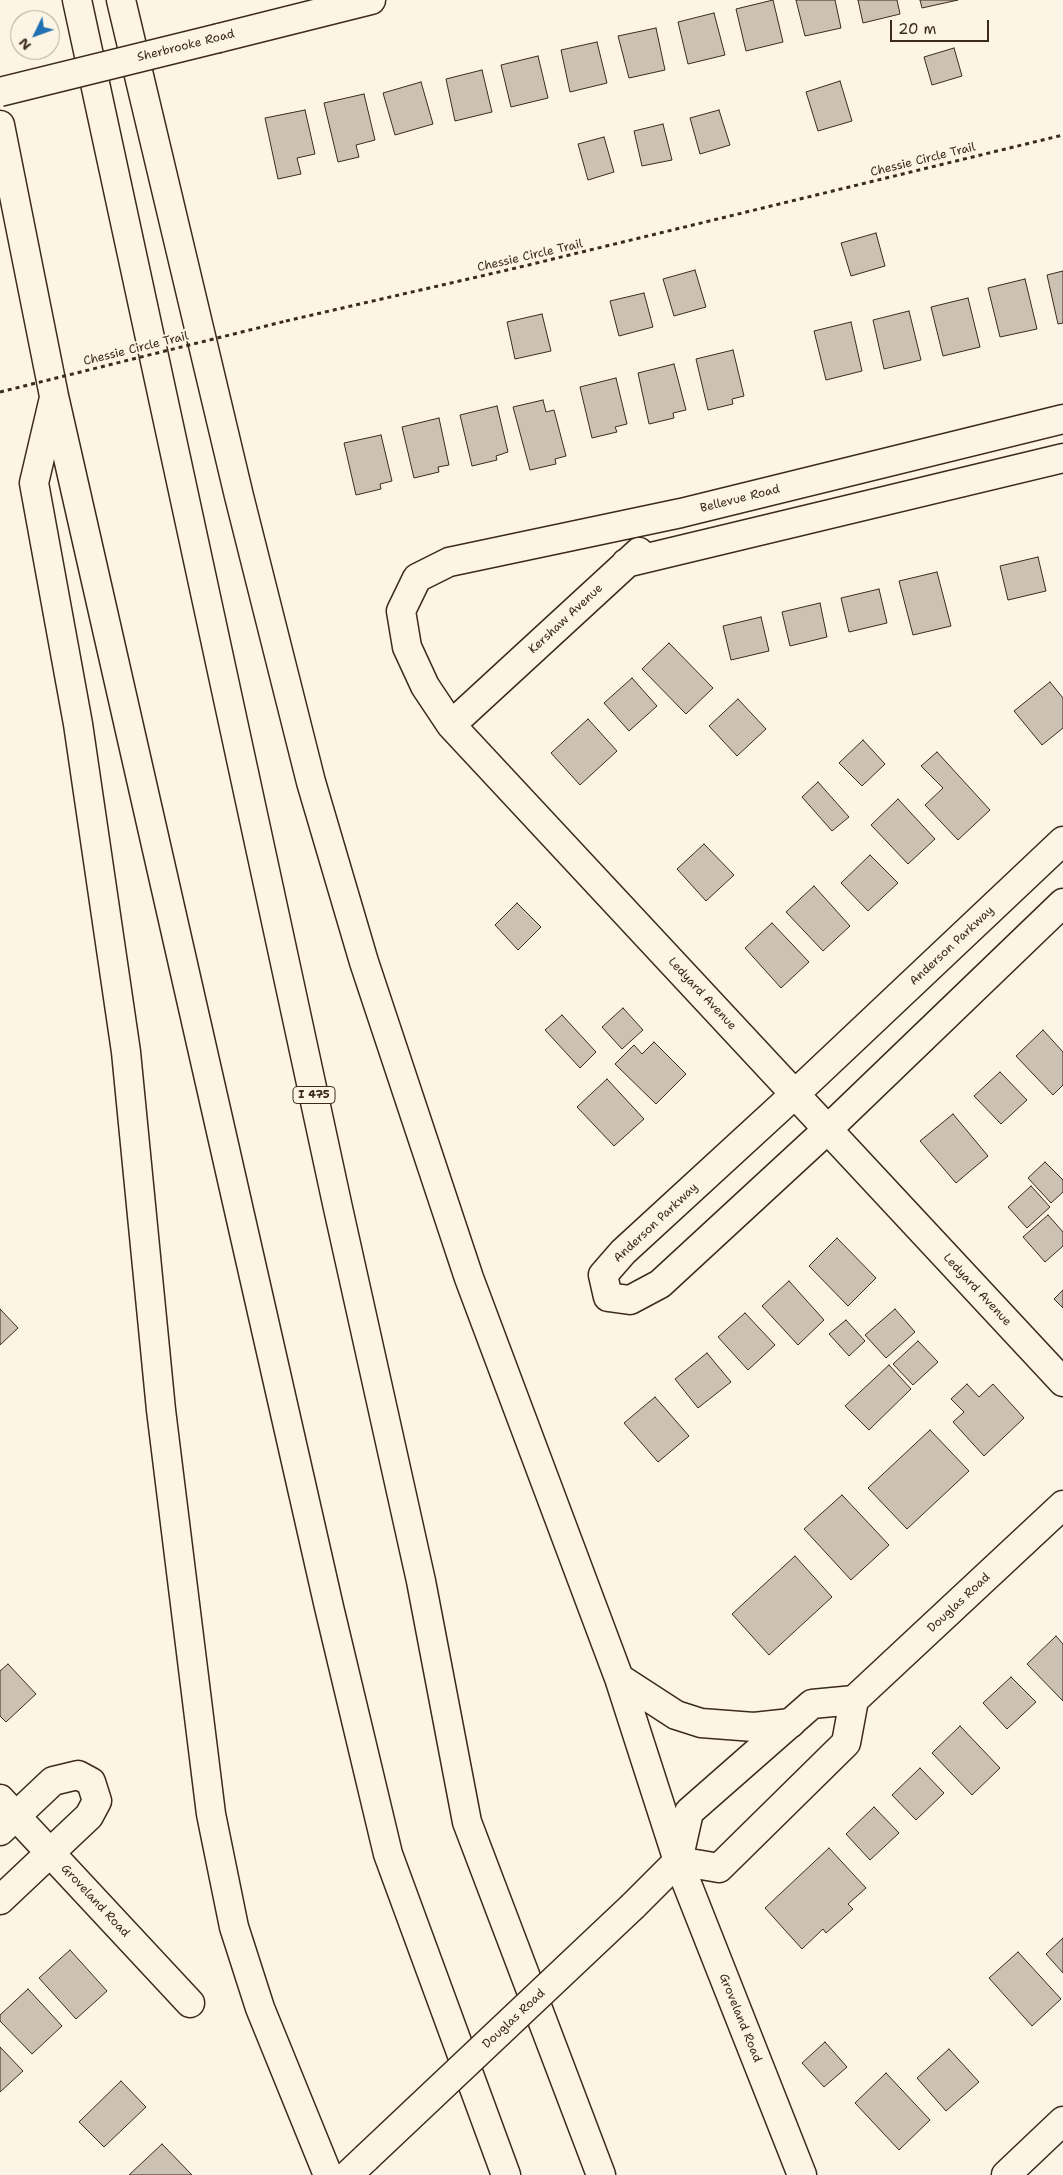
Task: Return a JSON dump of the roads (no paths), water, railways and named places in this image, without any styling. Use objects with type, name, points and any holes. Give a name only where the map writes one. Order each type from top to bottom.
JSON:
[{"type":"main road","name":"I 475","points":[[77,0],[327,1159],[421,1581],[467,1822],[601,2175]]},
{"type":"main road","name":"Groveland Road","points":[[121,0],[239,496],[311,782],[364,962],[469,1278],[619,1678],[678,1862],[802,2175]]},
{"type":"main road","name":"Sherbrooke Road","points":[[0,92],[219,38],[303,8],[371,0]]},
{"type":"main road","points":[[0,125],[54,396],[329,1607],[388,1854],[506,2175]]},
{"type":"main road","points":[[54,396],[34,482],[78,724],[126,1052],[161,1410],[211,1814],[234,1927],[260,2008],[328,2175]]},
{"type":"main road","name":"Bellevue Road","points":[[417,578],[449,562],[681,513],[1063,418]]},
{"type":"main road","points":[[626,564],[1063,458]]},
{"type":"main road","name":"Kershaw Avenue","points":[[451,725],[681,513]]},
{"type":"main road","name":"Ledyard Avenue","points":[[417,578],[400,610],[406,647],[425,686],[451,725],[1063,1382]]},
{"type":"main road","name":"Anderson Parkway","points":[[1063,841],[795,1094],[624,1252],[603,1275],[608,1297],[630,1300],[660,1284],[828,1129],[1063,903]]},
{"type":"main road","name":"Douglas Road","points":[[854,1700],[1063,1506]]},
{"type":"main road","points":[[619,1678],[676,1715],[701,1723],[754,1727],[791,1723]]},
{"type":"main road","points":[[854,1700],[846,1743],[719,1868],[678,1862],[689,1812],[812,1704],[854,1700]]},
{"type":"main road","points":[[0,1900],[89,1816],[96,1802],[91,1782],[78,1775],[53,1781],[5,1816]]},
{"type":"main road","name":"Groveland Road","points":[[5,1816],[50,1853],[190,2003]]},
{"type":"main road","name":"Douglas Road","points":[[357,2166],[678,1862]]},
{"type":"main road","points":[[1006,2175],[1063,2121]]}]
